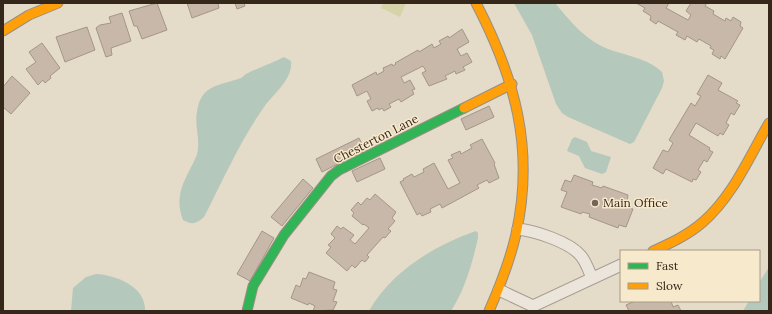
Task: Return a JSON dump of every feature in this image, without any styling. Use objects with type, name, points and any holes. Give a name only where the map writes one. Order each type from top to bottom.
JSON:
[{"type":"street","points":[[3,31],[29,15],[58,3]]},
{"type":"street","points":[[476,3],[497,42],[512,84],[521,127],[524,168],[518,229],[513,252],[499,290],[489,311]]},
{"type":"street","name":"Chesterton Lane","points":[[247,311],[253,286],[284,235],[331,176],[339,170],[512,84]]},
{"type":"street","points":[[655,250],[680,238],[703,222],[712,213],[728,194],[769,123]]},
{"type":"street","points":[[518,229],[543,234],[575,250],[584,260],[592,278]]},
{"type":"street","points":[[499,290],[533,308],[592,278],[620,266]]},
{"type":"green space","points":[[383,3],[406,3],[400,17],[381,8]]},
{"type":"shaded area","points":[[514,3],[555,3],[578,29],[599,45],[650,63],[662,72],[664,81],[662,88],[634,142],[630,144],[562,113],[556,104],[532,35]]},
{"type":"shaded area","points":[[284,57],[291,61],[291,68],[286,80],[264,107],[247,133],[204,217],[194,223],[189,223],[183,220],[180,211],[180,194],[198,152],[196,117],[202,96],[207,91],[218,85],[241,78],[247,73]]},
{"type":"shaded area","points":[[575,137],[587,142],[591,151],[611,157],[606,172],[602,174],[585,168],[579,156],[567,151],[572,139]]},
{"type":"shaded area","points":[[476,231],[478,233],[478,238],[471,267],[456,303],[451,311],[369,311],[389,284],[415,262],[444,244]]},
{"type":"shaded area","points":[[769,267],[769,311],[743,311],[748,302],[760,302],[760,281]]},
{"type":"shaded area","points":[[96,274],[120,280],[135,289],[144,302],[145,311],[71,311],[73,288],[86,277]]},
{"type":"building","points":[[157,3],[167,30],[142,39],[137,26],[134,26],[129,11]]},
{"type":"building","points":[[187,3],[218,3],[219,8],[192,18]]},
{"type":"building","points":[[235,3],[244,3],[245,6],[237,9]]},
{"type":"building","points":[[636,3],[669,3],[666,8],[688,20],[691,15],[686,11],[691,3],[707,3],[705,6],[714,11],[713,14],[725,21],[726,18],[731,21],[733,17],[741,22],[740,26],[743,28],[725,59],[721,56],[720,59],[712,54],[714,50],[710,48],[711,46],[699,39],[697,42],[687,36],[685,40],[676,35],[678,32],[658,21],[656,24],[650,20],[651,16],[643,11],[645,8]]},
{"type":"building","points":[[122,13],[131,41],[111,48],[112,55],[106,57],[96,28],[100,25],[111,23],[109,17]]},
{"type":"building","points":[[87,27],[95,50],[65,62],[56,37]]},
{"type":"building","points":[[462,29],[469,42],[457,49],[461,56],[467,53],[472,62],[463,67],[465,70],[456,74],[455,71],[445,76],[447,79],[429,86],[422,73],[426,71],[423,66],[401,77],[404,83],[410,80],[415,89],[412,90],[414,94],[401,102],[399,99],[389,104],[391,107],[384,111],[382,108],[379,110],[378,108],[372,111],[367,101],[371,99],[367,91],[357,96],[352,85],[376,72],[377,75],[384,71],[383,68],[392,64],[393,66],[396,64],[395,63],[418,50],[419,52],[432,44],[434,48],[441,44],[439,41],[448,36],[449,38]]},
{"type":"building","points":[[42,43],[60,68],[50,76],[51,78],[45,83],[43,80],[38,85],[26,69],[36,62],[29,52]]},
{"type":"building","points":[[708,75],[722,83],[718,90],[738,101],[736,103],[740,105],[734,115],[731,113],[726,123],[729,125],[723,135],[720,133],[718,136],[696,123],[689,135],[710,148],[709,150],[713,152],[707,162],[704,160],[698,170],[701,172],[696,180],[693,179],[692,182],[666,169],[663,174],[653,168],[663,150],[668,152],[673,143],[669,140],[691,103],[695,106],[701,96],[697,94]]},
{"type":"building","points":[[12,76],[30,93],[11,114],[3,107],[3,87]]},
{"type":"building","points":[[489,106],[494,117],[466,130],[461,119]]},
{"type":"building","points":[[359,138],[365,150],[322,172],[316,159]]},
{"type":"building","points":[[482,139],[495,163],[494,164],[499,178],[489,183],[487,180],[477,185],[479,188],[442,208],[440,204],[430,209],[431,212],[422,216],[420,213],[417,215],[400,182],[412,174],[414,177],[424,172],[423,169],[434,163],[448,189],[460,183],[448,160],[453,158],[451,155],[460,151],[461,154],[472,148],[470,145]]},
{"type":"building","points":[[380,158],[385,169],[357,182],[352,171]]},
{"type":"building","name":"Main Office","points":[[574,175],[593,182],[592,185],[602,188],[603,186],[628,195],[626,207],[633,209],[626,227],[619,225],[618,228],[589,217],[590,214],[582,212],[581,214],[561,207],[567,192],[561,190],[565,180],[571,182]]},
{"type":"building","points":[[303,179],[313,188],[282,226],[271,217]]},
{"type":"building","points":[[375,194],[396,212],[392,218],[395,221],[388,229],[391,231],[385,238],[383,237],[367,255],[369,257],[365,262],[362,260],[355,268],[352,265],[347,271],[326,253],[331,247],[328,245],[335,238],[331,234],[337,226],[341,229],[343,227],[354,235],[350,240],[355,244],[369,228],[352,216],[354,213],[351,210],[358,202],[361,205],[367,198],[370,200]]},
{"type":"building","points":[[262,231],[274,238],[250,281],[237,274]]},
{"type":"building","points":[[309,272],[335,282],[333,289],[337,290],[333,301],[337,302],[333,310],[313,311],[315,306],[309,303],[308,305],[291,298],[296,285],[300,287],[303,278],[306,279]]},
{"type":"building","points":[[633,302],[671,302],[673,307],[678,305],[681,311],[629,311],[626,305]]},
{"type":"traffic: fast","points":[[247,311],[253,286],[284,235],[331,176],[339,170],[464,108]]},
{"type":"traffic: slow","points":[[3,31],[29,15],[58,3]]},
{"type":"traffic: slow","points":[[476,3],[490,31],[511,87],[518,115],[522,143],[523,173],[521,203],[516,234],[511,254],[489,311]]},
{"type":"traffic: slow","points":[[464,108],[512,84]]},
{"type":"traffic: slow","points":[[655,250],[685,235],[714,212],[740,176],[769,123]]},
{"type":"place","name":"Main Office","points":[[595,203]]}]
